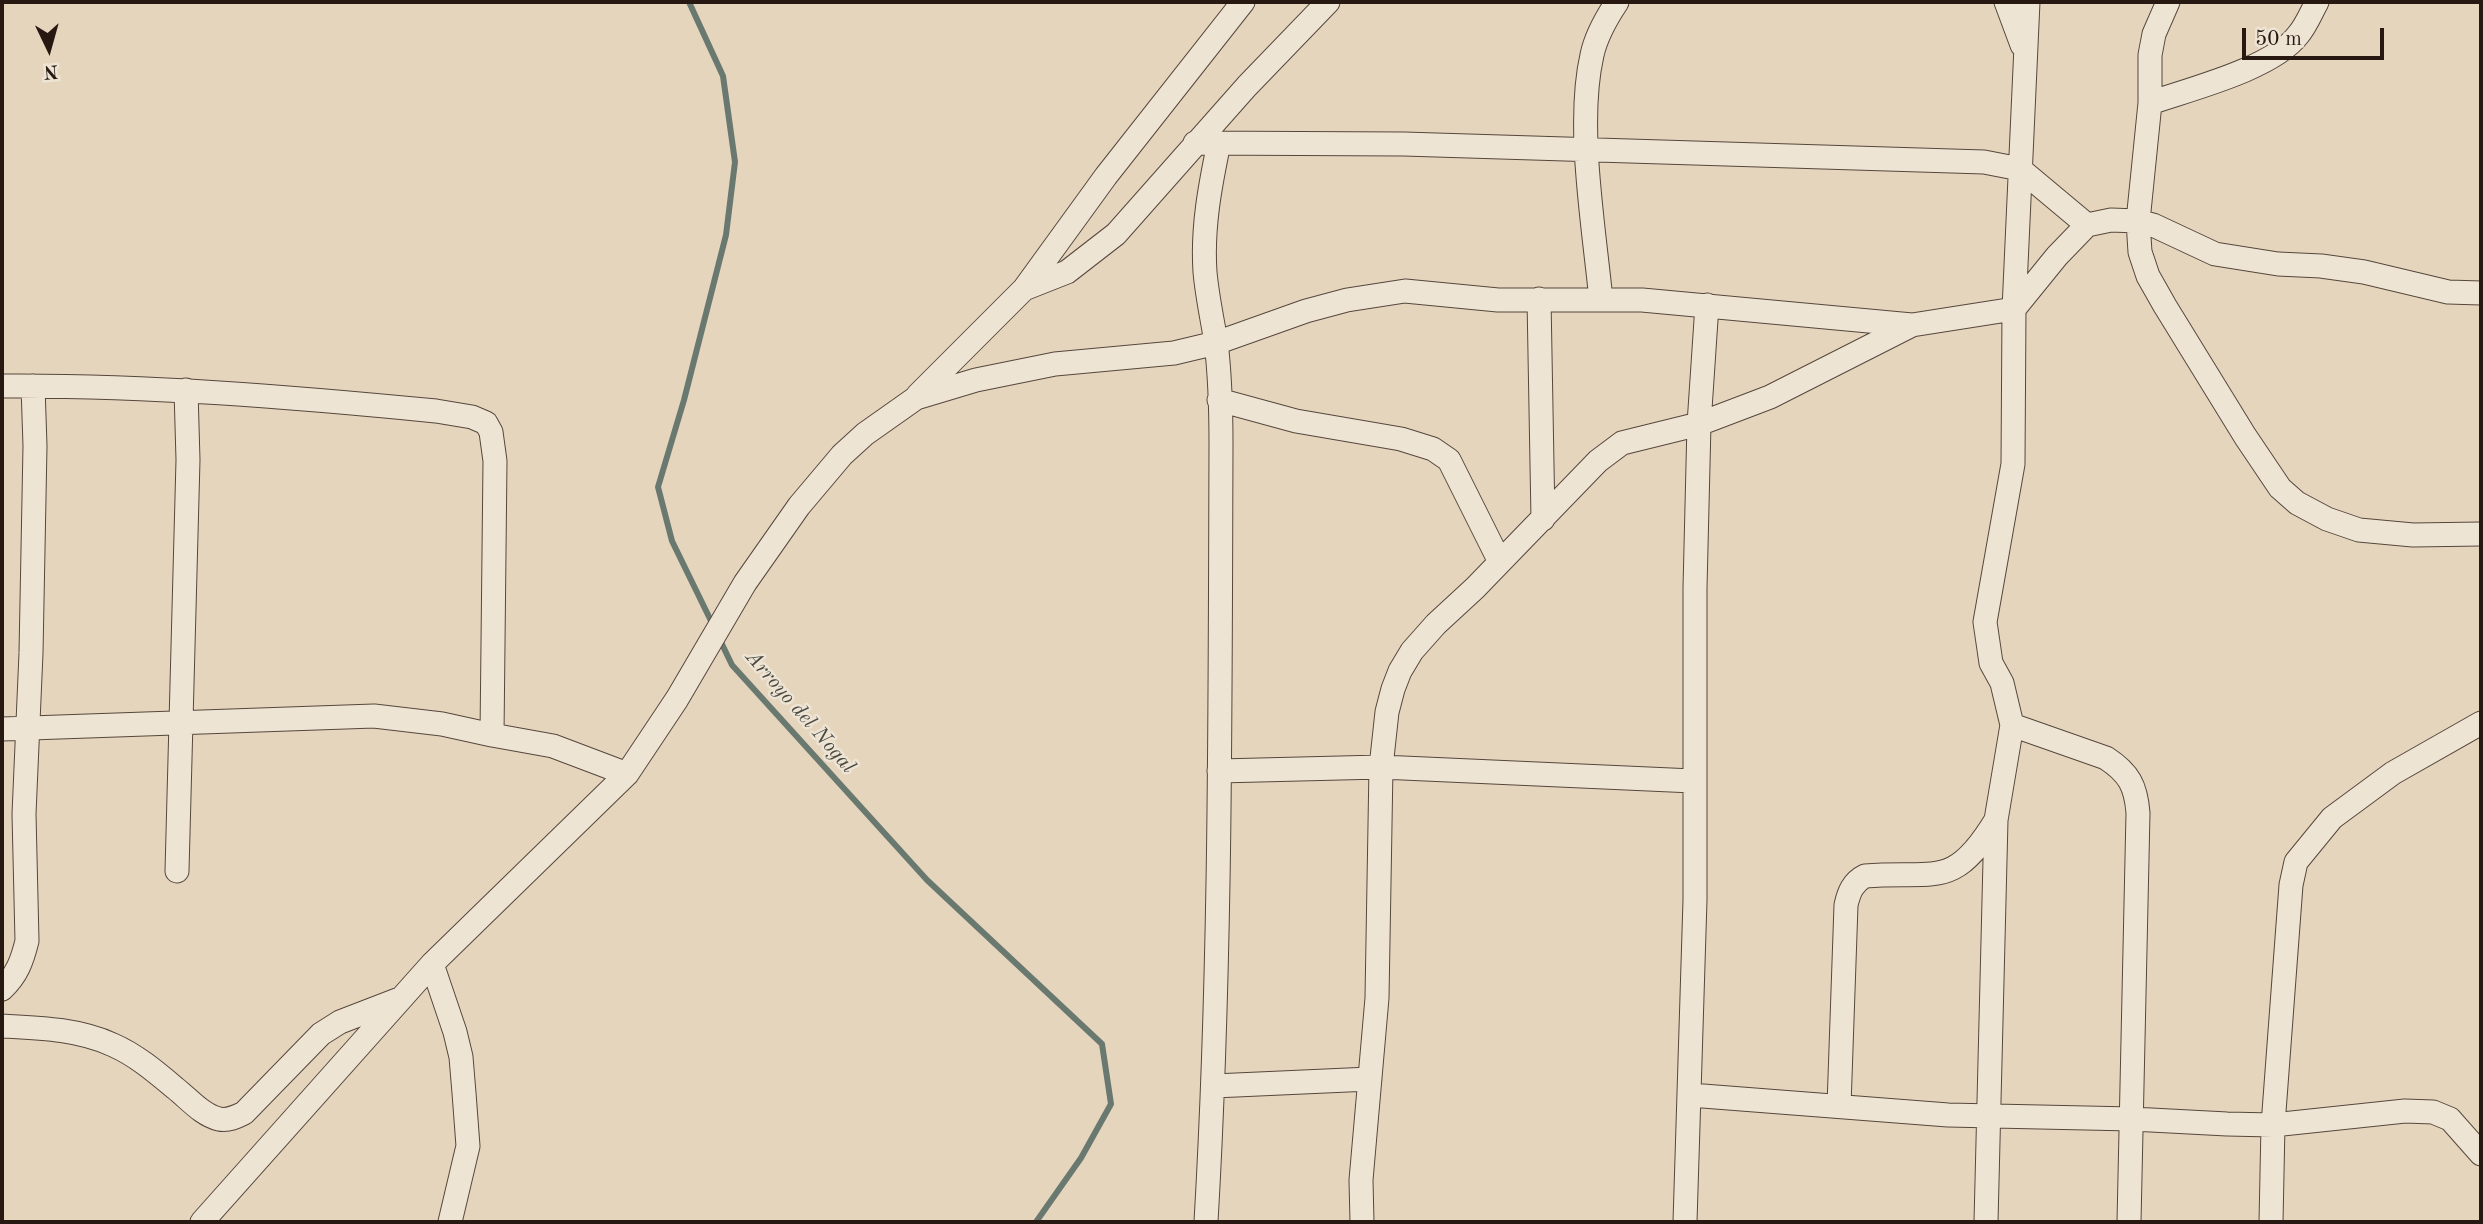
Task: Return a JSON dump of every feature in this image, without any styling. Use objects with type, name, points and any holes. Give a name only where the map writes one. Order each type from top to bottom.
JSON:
[{"type":"street","points":[[202,1222],[432,964],[627,774],[665,718],[746,583],[799,506],[842,455],[865,434],[916,398],[1024,289],[1114,166],[1243,2]]},
{"type":"street","points":[[1024,289],[1067,272],[1116,234],[1195,143],[1328,2]]},
{"type":"street","points":[[1601,300],[1587,150],[1587,99],[1592,54],[1617,2]]},
{"type":"street","points":[[2006,2],[2025,52]]},
{"type":"street","points":[[1986,1222],[1996,820],[2012,724],[2003,683],[1991,663],[1985,622],[2013,464],[2014,309],[2028,2]]},
{"type":"street","points":[[2168,2],[2154,34],[2150,55],[2150,103],[2138,221],[2140,252],[2148,276],[2245,436],[2280,488],[2297,503],[2327,519],[2359,530],[2413,535],[2481,534]]},
{"type":"street","points":[[2150,103],[2251,67],[2277,53],[2298,36],[2317,2]]},
{"type":"street","points":[[1195,143],[1404,144],[1984,162],[2020,169],[2087,225]]},
{"type":"street","points":[[1206,1222],[1214,1086],[1221,447],[1216,343],[1205,271],[1205,237],[1207,198],[1219,143]]},
{"type":"street","points":[[916,398],[1013,371],[1055,364],[1174,353],[1216,343],[1306,311],[1379,293],[1405,291],[1471,299],[1601,300],[1707,305],[1912,325],[2014,309],[2057,256],[2087,225],[2111,220],[2138,221],[2153,225],[2215,254],[2278,264],[2364,272],[2448,292],[2481,293]]},
{"type":"street","points":[[1539,299],[1543,519]]},
{"type":"street","points":[[1685,1222],[1695,900],[1693,781],[1699,424],[1707,305]]},
{"type":"street","points":[[1362,1222],[1361,1180],[1377,998],[1381,767],[1387,712],[1400,671],[1436,624],[1598,461],[1622,443],[1699,424],[1770,397],[1912,325]]},
{"type":"street","points":[[2,386],[104,386],[186,390],[436,411],[472,417],[486,423],[491,432],[495,461],[492,735]]},
{"type":"street","points":[[2,989],[13,978],[22,961],[27,941],[24,814],[29,729],[35,446],[33,386]]},
{"type":"street","points":[[177,871],[188,460],[186,390]]},
{"type":"street","points":[[1219,400],[1296,421],[1401,439],[1433,449],[1449,460],[1500,562]]},
{"type":"street","points":[[2,729],[374,716],[442,724],[553,746],[627,774]]},
{"type":"street","points":[[2271,1222],[2273,1125],[2291,885],[2296,862],[2332,818],[2362,793],[2481,723]]},
{"type":"street","points":[[2012,724],[2106,758],[2118,766],[2137,792],[2129,1222]]},
{"type":"street","points":[[1219,771],[1381,767],[1693,781]]},
{"type":"street","points":[[1839,1106],[1846,905],[1852,888],[1857,880],[1865,876],[1920,876],[1942,873],[1957,866],[1971,856],[1996,820]]},
{"type":"street","points":[[432,964],[461,1057],[468,1146],[450,1222]]},
{"type":"street","points":[[2,1026],[62,1030],[112,1044],[153,1069],[207,1114],[221,1119],[234,1118],[244,1113],[321,1034],[340,1022],[400,999]]},
{"type":"street","points":[[1214,1086],[1370,1079]]},
{"type":"street","points":[[1690,1095],[1988,1117],[2273,1125],[2405,1111],[2433,1112],[2450,1119],[2481,1154]]},
{"type":"waterway","name":"Arroyo del Nogal","points":[[689,2],[723,76],[735,162],[726,235],[684,400],[658,487],[672,541],[713,625]]},
{"type":"waterway","name":"Arroyo del Nogal","points":[[719,638],[732,665],[927,880],[1102,1044],[1111,1104],[1081,1158],[1036,1222]]}]
